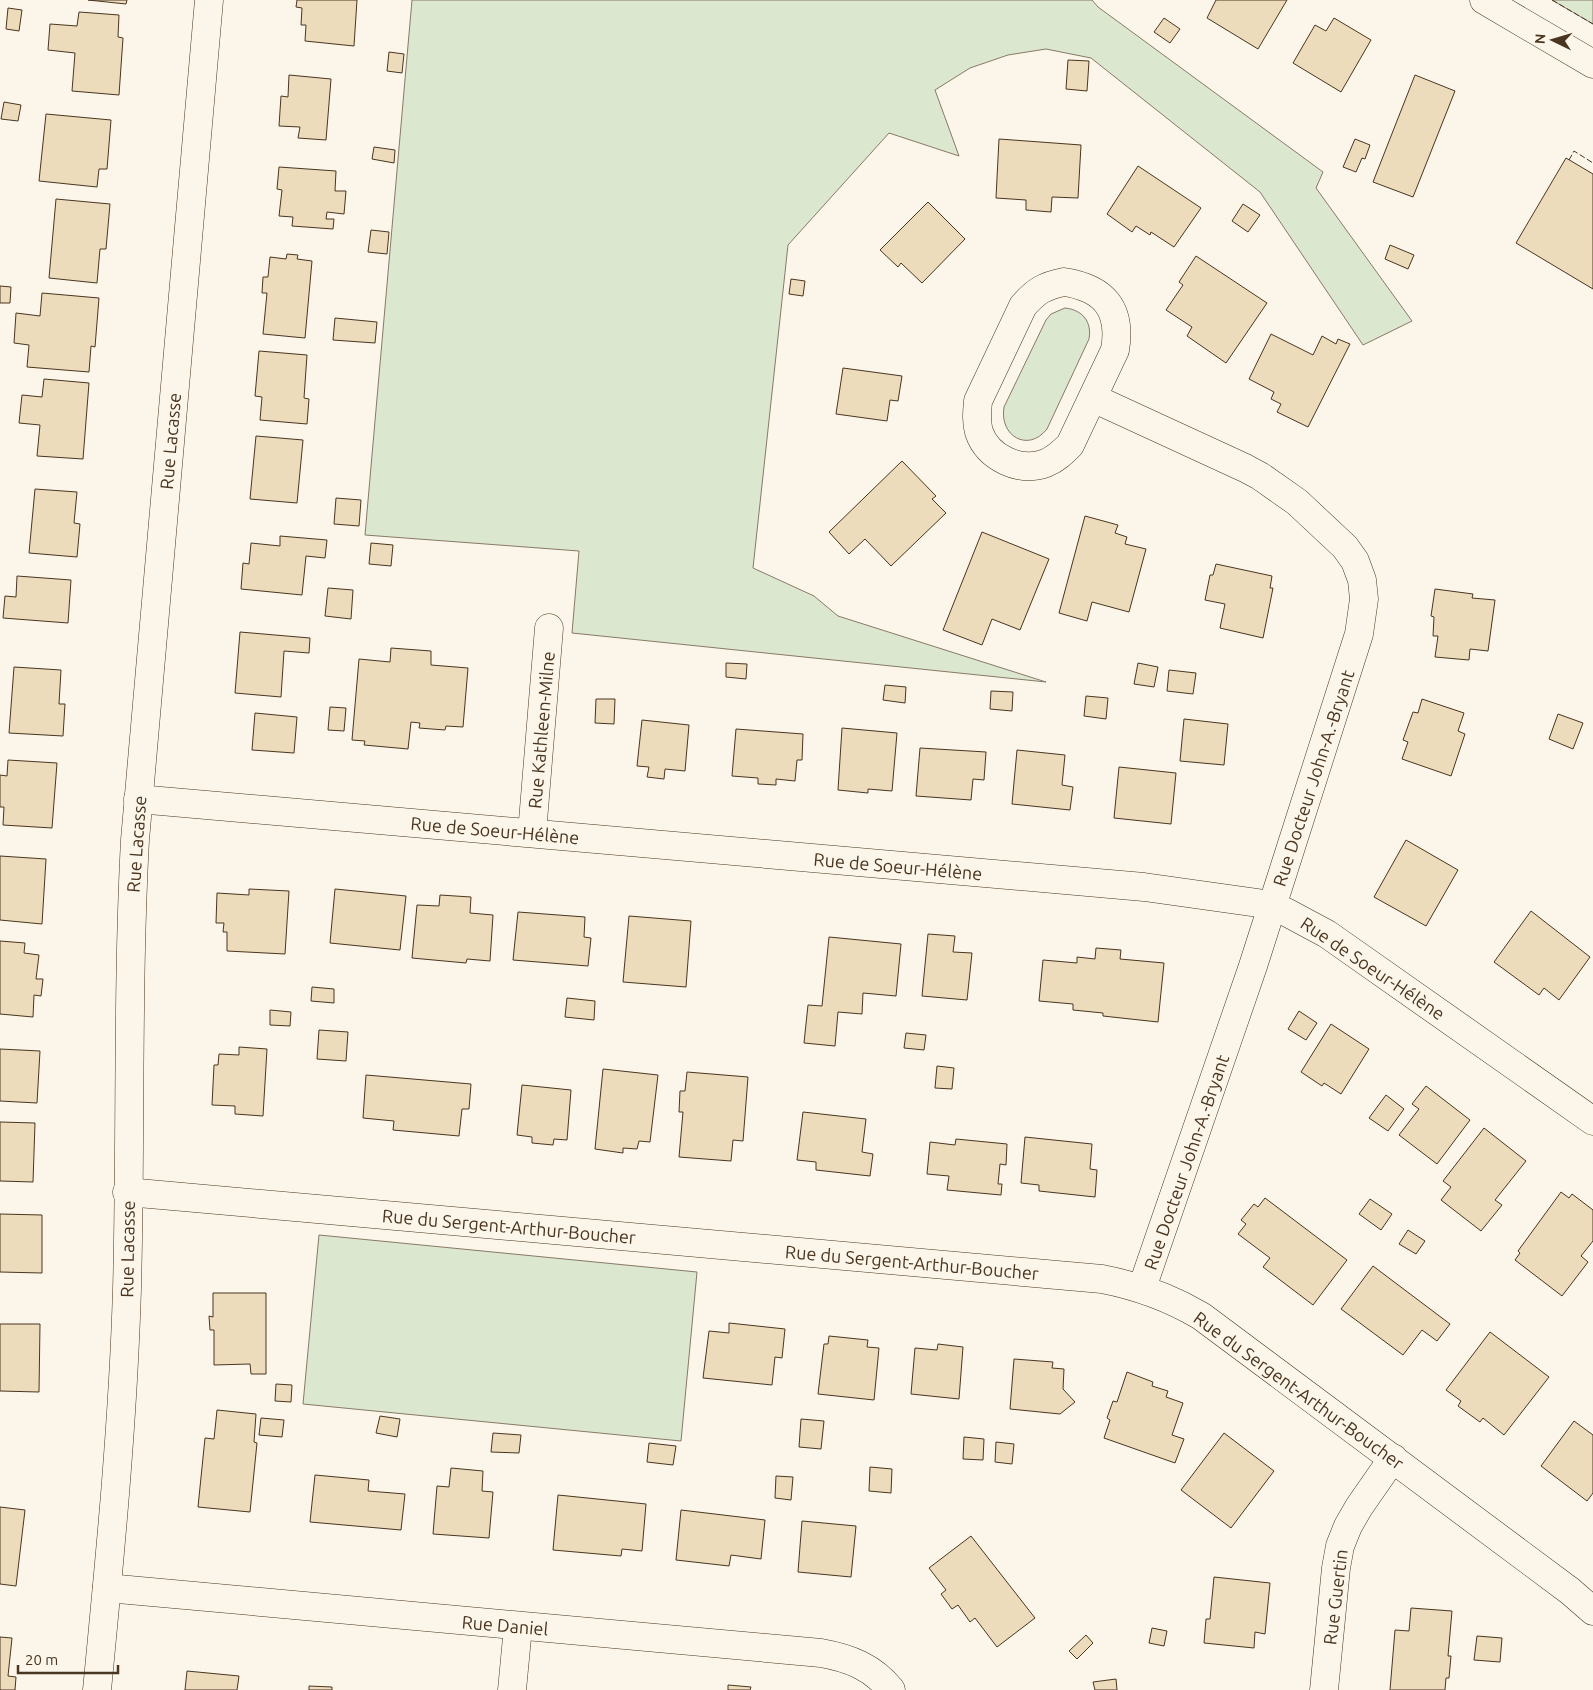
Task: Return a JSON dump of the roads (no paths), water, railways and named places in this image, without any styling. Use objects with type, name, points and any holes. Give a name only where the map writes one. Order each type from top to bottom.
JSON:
[{"type":"street","name":"Rue Lacasse","points":[[97,1690],[123,1398],[127,1288],[127,1192],[134,848],[209,0]]},
{"type":"street","points":[[1484,0],[1593,64]]},
{"type":"street","points":[[1064,282],[1080,285],[1095,291],[1107,303],[1115,317],[1118,334],[1116,350],[1093,398],[1070,445],[1059,456],[1045,464],[1029,466],[1014,464],[999,458],[987,447],[980,433],[976,417],[978,401],[1022,306],[1034,294],[1048,286],[1064,282]]},
{"type":"street","name":"Rue Docteur John-A.-Bryant","points":[[1093,398],[1245,468],[1280,489],[1297,502],[1345,547],[1355,561],[1362,580],[1364,599],[1363,619],[1359,634],[1272,907],[1142,1288]]},
{"type":"street","name":"Rue Kathleen-Milne","points":[[532,833],[549,628]]},
{"type":"street","name":"Rue de Soeur-Hélène","points":[[138,799],[1144,888],[1217,896],[1272,907],[1300,919],[1327,934],[1593,1121]]},
{"type":"street","name":"Rue du Sergent-Arthur-Boucher","points":[[127,1192],[1102,1279],[1142,1288],[1163,1296],[1201,1316],[1570,1591],[1593,1611]]},
{"type":"street","name":"Rue Guertin","points":[[1324,1690],[1336,1568],[1340,1546],[1348,1526],[1359,1507],[1393,1458]]},
{"type":"street","name":"Rue Daniel","points":[[107,1588],[518,1627],[821,1653],[844,1658],[866,1668],[885,1682],[891,1690]]},
{"type":"street","points":[[512,1690],[518,1627]]}]
